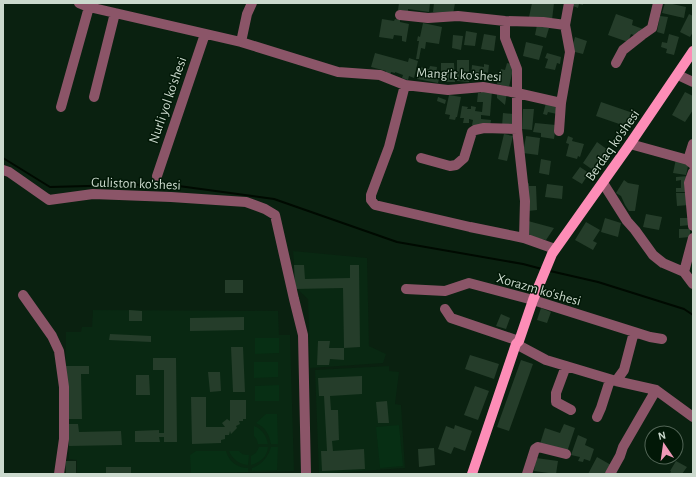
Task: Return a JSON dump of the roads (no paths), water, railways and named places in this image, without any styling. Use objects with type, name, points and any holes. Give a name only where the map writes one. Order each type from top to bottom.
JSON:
[{"type":"main road","name":"Berdaq ko'shesi","points":[[533,300],[554,252],[678,75],[693,51]]},
{"type":"main road","points":[[472,474],[517,342],[533,300]]},
{"type":"street","points":[[79,3],[89,7],[241,42],[247,14],[252,3]]},
{"type":"street","points":[[559,131],[570,52],[565,24],[569,3]]},
{"type":"street","points":[[616,63],[623,50],[652,28],[658,3]]},
{"type":"street","points":[[61,107],[89,7]]},
{"type":"street","points":[[94,97],[115,13]]},
{"type":"street","points":[[400,15],[428,18],[458,16],[505,21],[565,24]]},
{"type":"street","points":[[505,21],[505,38],[517,69],[517,129],[525,201],[524,238]]},
{"type":"street","name":"Nurli yol ko'shesi","points":[[156,176],[204,34]]},
{"type":"street","name":"Mang'it ko'shesi","points":[[241,42],[338,72],[380,75],[405,85],[448,90],[483,87],[517,92],[562,103]]},
{"type":"street","points":[[678,75],[693,82]]},
{"type":"street","points":[[405,85],[389,147],[371,195],[371,200],[375,205],[524,238],[554,252]]},
{"type":"street","points":[[421,158],[450,166],[456,165],[464,158],[472,132],[475,130],[484,128],[517,129]]},
{"type":"street","points":[[630,144],[691,162],[693,144]]},
{"type":"street","name":"Guliston ko'shesi","points":[[3,170],[9,172],[50,200],[93,194],[171,197],[246,202],[265,209],[275,215],[303,335],[306,474]]},
{"type":"street","points":[[693,172],[689,183],[693,226]]},
{"type":"street","points":[[603,183],[627,221],[653,255],[663,263],[684,272],[693,284]]},
{"type":"street","points":[[684,272],[693,238]]},
{"type":"street","name":"Xorazm ko'shesi","points":[[406,289],[445,291],[469,283],[533,300],[650,337],[662,339]]},
{"type":"street","points":[[23,295],[52,336],[59,351],[64,387],[64,439],[58,474]]},
{"type":"street","points":[[445,309],[451,318],[517,342],[546,360],[613,380],[656,390],[693,417]]},
{"type":"street","points":[[597,418],[613,380],[624,370],[634,332]]},
{"type":"street","points":[[566,366],[556,393],[556,402],[571,410]]},
{"type":"street","points":[[610,474],[620,456],[623,447],[656,390]]},
{"type":"street","points":[[527,474],[535,448],[538,447],[566,454]]},
{"type":"waterway","points":[[3,158],[50,187],[164,184],[274,199],[397,242],[523,264],[542,269]]},
{"type":"waterway","points":[[550,271],[598,282],[684,309],[693,315]]}]
